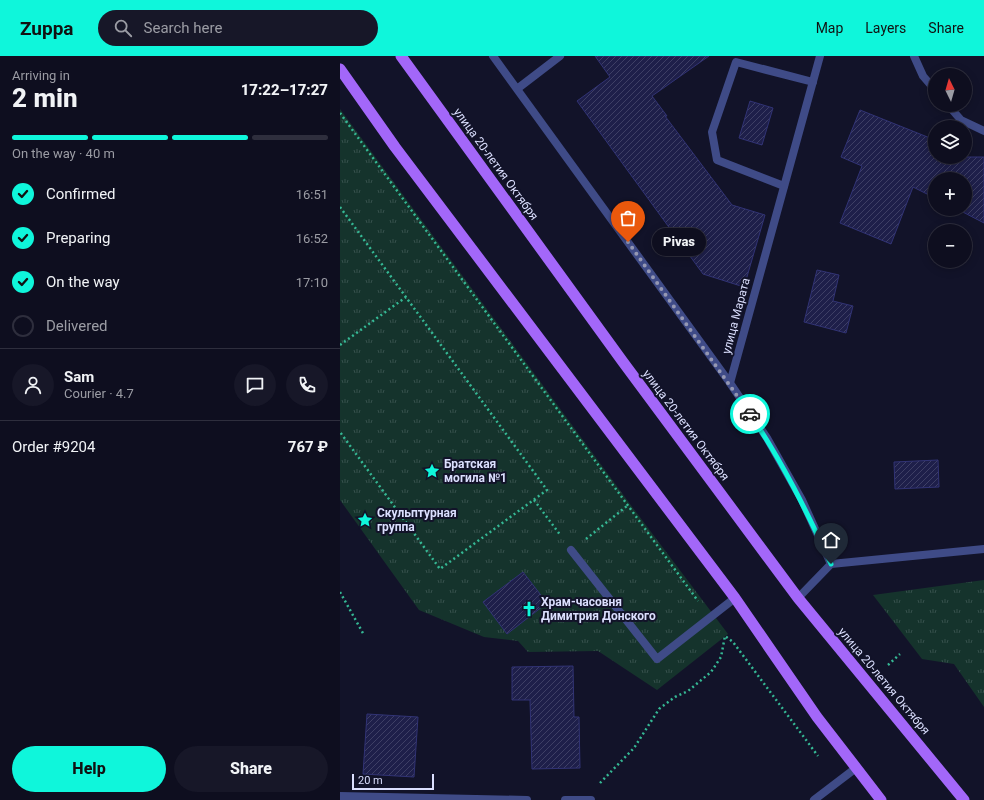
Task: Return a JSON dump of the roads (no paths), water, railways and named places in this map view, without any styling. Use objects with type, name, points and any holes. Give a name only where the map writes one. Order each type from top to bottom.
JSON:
[{"type":"main road","name":"улица 20-летия Октября","points":[[401,56],[623,362],[798,598],[964,800]]},
{"type":"main road","points":[[340,69],[395,147],[735,598],[817,717],[881,800]]},
{"type":"street","points":[[493,56],[730,383],[767,438],[802,500],[831,564]]},
{"type":"street","points":[[517,89],[560,56]]},
{"type":"street","name":"улица Марата","points":[[730,383],[820,56]]},
{"type":"street","points":[[914,56],[923,76],[928,82]]},
{"type":"street","points":[[784,186],[717,160],[712,132],[736,62],[813,82]]},
{"type":"street","points":[[954,112],[961,120],[984,130]]},
{"type":"street","points":[[798,598],[831,564],[984,549]]},
{"type":"street","points":[[571,550],[657,659],[735,598]]},
{"type":"street","points":[[814,800],[856,768]]},
{"type":"street","points":[[342,797],[527,800]]},
{"type":"street","points":[[565,800],[591,800]]},
{"type":"place","name":"Pivas","points":[[628,242]]},
{"type":"place","name":"Братская могила №1","points":[[432,471]]},
{"type":"place","name":"Скульптурная группа","points":[[365,520]]},
{"type":"place","name":"Храм-часовня Димитрия Донского","points":[[529,609]]}]
